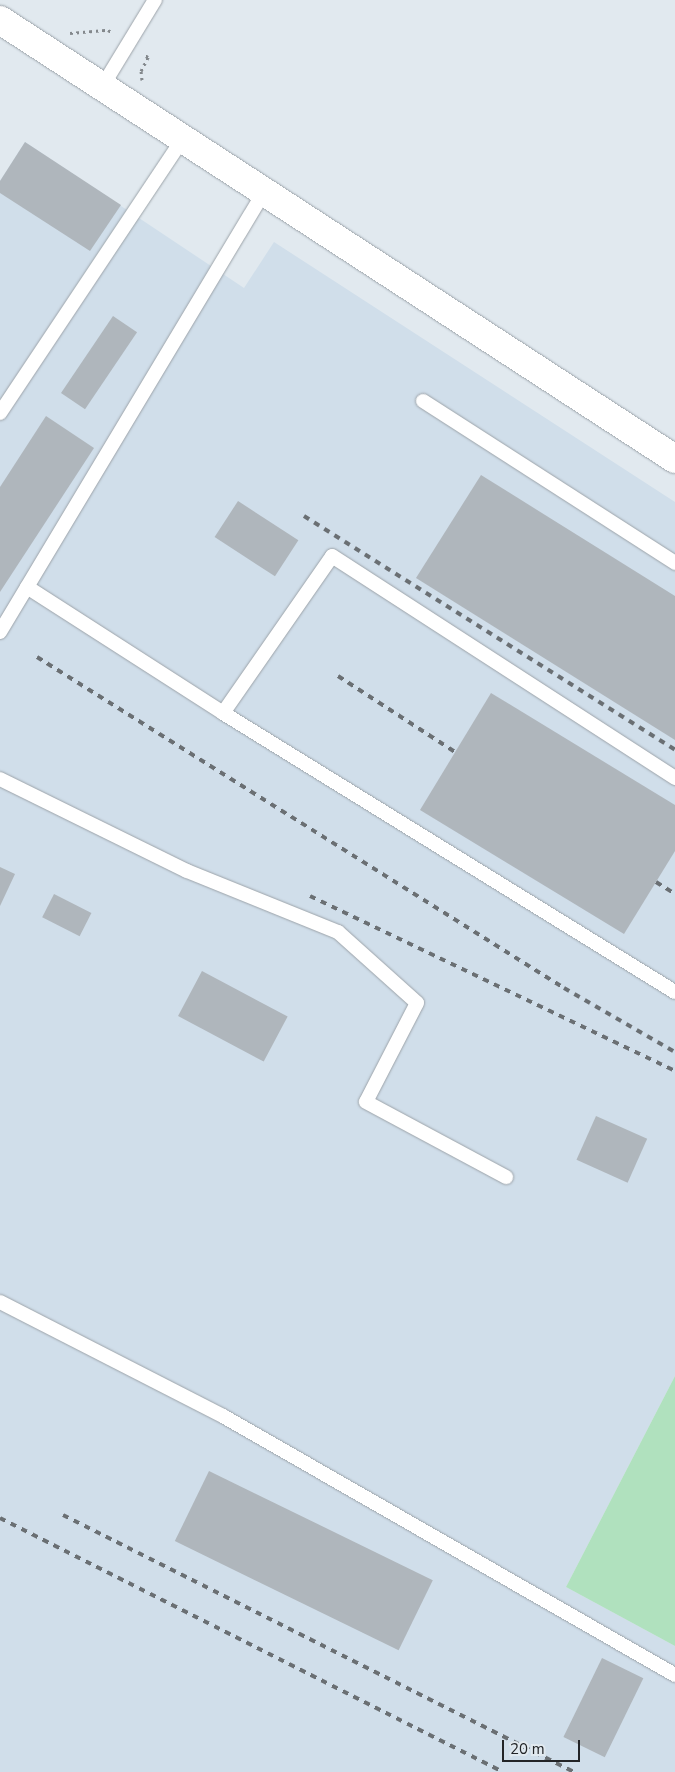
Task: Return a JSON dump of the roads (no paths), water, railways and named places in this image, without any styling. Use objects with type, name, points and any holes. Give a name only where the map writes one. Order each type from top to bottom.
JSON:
[{"type":"street","points":[[0,20],[675,459]]},
{"type":"lane","points":[[102,87],[155,0]]},
{"type":"lane","points":[[0,413],[184,139]]},
{"type":"lane","points":[[0,632],[264,192]]},
{"type":"lane","points":[[422,401],[675,563]]},
{"type":"lane","points":[[223,713],[332,556],[675,778]]},
{"type":"lane","points":[[27,587],[223,713],[675,992]]},
{"type":"lane","points":[[0,779],[188,872],[338,932],[417,1003],[366,1102],[506,1177]]},
{"type":"lane","points":[[0,1302],[223,1416],[675,1675]]},
{"type":"railway","points":[[304,516],[675,750]]},
{"type":"railway","points":[[37,657],[564,988],[675,1052]]},
{"type":"railway","points":[[338,676],[455,752]]},
{"type":"railway","points":[[656,882],[675,894]]},
{"type":"railway","points":[[310,896],[675,1071]]},
{"type":"railway","points":[[63,1515],[574,1772]]},
{"type":"railway","points":[[0,1518],[503,1772]]}]
